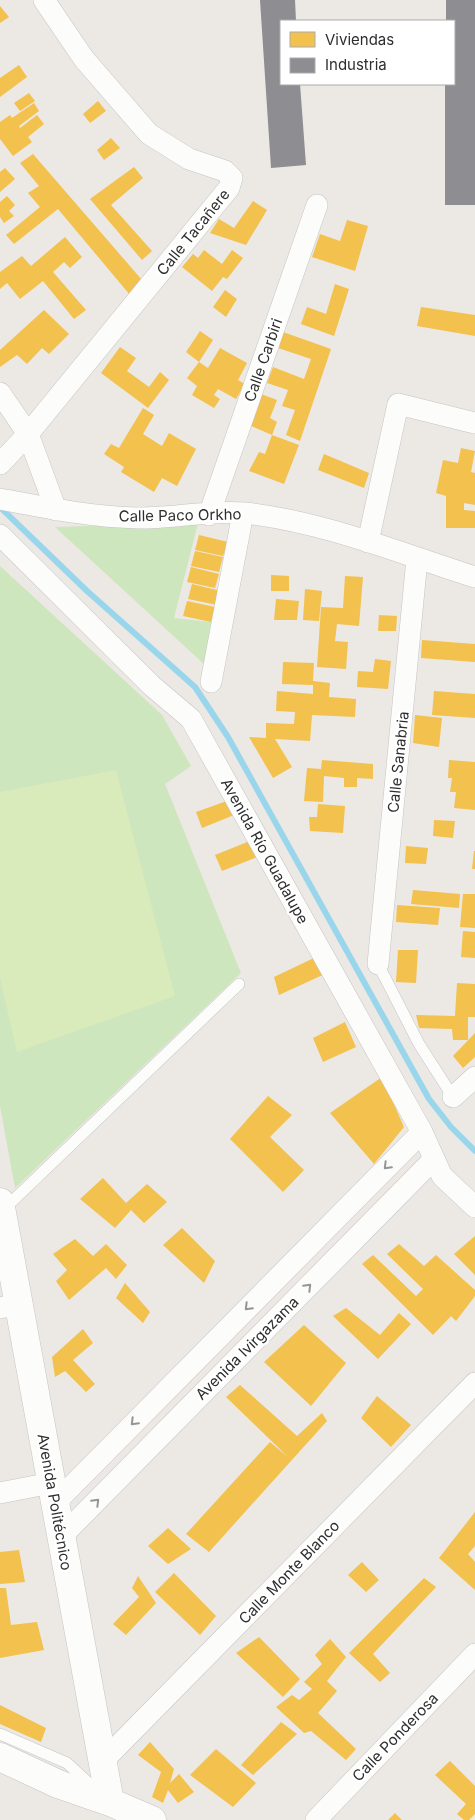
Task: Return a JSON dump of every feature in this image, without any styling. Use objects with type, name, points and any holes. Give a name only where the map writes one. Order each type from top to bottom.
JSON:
[{"type":"street","name":"Calle Tacañere","points":[[0,464],[28,434],[230,188],[232,178],[225,171],[189,159],[149,134],[84,59],[44,0]]},
{"type":"street","name":"Calle Carbiri","points":[[209,515],[317,205]]},
{"type":"street","points":[[0,393],[28,434],[56,510]]},
{"type":"street","points":[[368,542],[398,404],[475,423]]},
{"type":"street","name":"Calle Paco Orkho","points":[[0,499],[85,515],[140,518],[243,513],[302,522],[475,577]]},
{"type":"street","points":[[211,682],[243,513]]},
{"type":"street","name":"Avenida Río Guadalupe","points":[[0,535],[152,686],[191,719],[422,1132],[433,1160],[442,1176],[475,1208]]},
{"type":"street","name":"Calle Sanabria","points":[[378,964],[417,559]]},
{"type":"street","points":[[453,1097],[475,1077]]},
{"type":"street","name":"Avenida Ivirgazama","points":[[53,1493],[422,1132]]},
{"type":"street","name":"Avenida Ivirgazama","points":[[61,1537],[433,1160]]},
{"type":"street","name":"Avenida Politécnico","points":[[1,1206],[9,1306],[53,1493],[110,1802]]},
{"type":"street","name":"Calle Monte Blanco","points":[[102,1762],[475,1383]]},
{"type":"street","points":[[0,1493],[53,1493]]},
{"type":"street","name":"Calle Ponderosa","points":[[316,1820],[475,1654]]},
{"type":"street","points":[[0,1757],[58,1784],[110,1802],[141,1818]]},
{"type":"lane","points":[[378,964],[419,1044],[453,1097]]},
{"type":"lane","points":[[1,1206],[239,984]]},
{"type":"lane","points":[[0,1734],[67,1763],[110,1802]]},
{"type":"green space","points":[[198,523],[174,618],[211,622],[205,665],[55,527]]},
{"type":"green space","points":[[0,566],[162,715],[191,766],[165,784],[241,973],[15,1188],[0,1106]]},
{"type":"green space","points":[[116,770],[175,996],[17,1052],[0,978],[0,792]]},
{"type":"building: Viviendas","points":[[0,6],[9,17],[0,23]]},
{"type":"building: Viviendas","points":[[19,65],[27,77],[0,97],[0,78]]},
{"type":"building: Viviendas","points":[[29,93],[35,101],[20,111],[14,103]]},
{"type":"building: Viviendas","points":[[98,101],[106,111],[90,123],[83,114]]},
{"type":"building: Viviendas","points":[[34,103],[39,111],[19,126],[20,128],[37,115],[44,124],[28,137],[32,142],[13,156],[0,139],[0,122],[10,115],[12,118]]},
{"type":"building: Viviendas","points":[[111,138],[120,148],[104,160],[97,150]]},
{"type":"building: Viviendas","points":[[33,154],[142,280],[130,295],[58,209],[14,244],[6,235],[40,207],[28,193],[39,186],[20,163]]},
{"type":"building: Viviendas","points":[[134,167],[143,178],[111,205],[152,251],[142,260],[90,199]]},
{"type":"building: Viviendas","points":[[5,168],[15,179],[0,192],[0,172]]},
{"type":"building: Viviendas","points":[[7,196],[15,205],[9,211],[14,216],[4,223],[0,217],[0,202]]},
{"type":"building: Viviendas","points":[[253,201],[267,210],[246,245],[210,233],[219,219],[234,228]]},
{"type":"building: Viviendas","points":[[347,220],[368,226],[355,271],[312,257],[320,234],[340,241]]},
{"type":"building: Viviendas","points":[[65,237],[82,257],[70,268],[64,262],[53,272],[86,310],[74,319],[43,281],[20,299],[7,283],[0,289],[0,272],[22,256],[31,266]]},
{"type":"building: Viviendas","points":[[204,250],[222,264],[232,250],[243,258],[227,279],[223,277],[212,291],[182,267],[193,254],[198,258]]},
{"type":"building: Viviendas","points":[[335,284],[349,289],[334,336],[301,324],[307,307],[326,314]]},
{"type":"building: Viviendas","points":[[225,290],[237,299],[226,317],[213,307]]},
{"type":"building: Viviendas","points":[[421,307],[475,315],[475,336],[417,326]]},
{"type":"building: Viviendas","points":[[44,310],[69,334],[49,354],[42,348],[27,364],[17,355],[0,367],[0,350]]},
{"type":"building: Viviendas","points":[[200,331],[213,340],[199,362],[186,352]]},
{"type":"building: Viviendas","points":[[283,332],[331,349],[300,441],[286,435],[295,410],[282,406],[288,390],[267,383],[273,367],[304,379],[311,359],[278,348]]},
{"type":"building: Viviendas","points":[[120,347],[136,358],[127,371],[149,387],[160,372],[169,380],[148,408],[101,373]]},
{"type":"building: Viviendas","points":[[220,348],[247,363],[238,380],[245,384],[236,399],[218,389],[214,395],[220,399],[214,408],[192,395],[197,386],[187,378],[199,362],[208,368]]},
{"type":"building: Viviendas","points":[[261,394],[277,400],[270,418],[277,422],[272,435],[249,425]]},
{"type":"building: Viviendas","points":[[143,408],[154,415],[143,434],[162,446],[169,433],[196,449],[177,486],[162,478],[154,492],[121,472],[124,467],[104,454],[111,444],[119,448]]},
{"type":"building: Viviendas","points":[[272,435],[299,445],[284,484],[249,471],[259,452],[265,454]]},
{"type":"building: Viviendas","points":[[461,448],[475,451],[471,472],[475,473],[475,505],[464,503],[464,510],[475,511],[475,528],[446,528],[446,496],[436,493],[443,460],[458,463]]},
{"type":"building: Viviendas","points":[[324,454],[369,473],[364,488],[318,470]]},
{"type":"building: Viviendas","points":[[199,535],[228,542],[223,556],[195,550]]},
{"type":"building: Viviendas","points":[[195,551],[223,557],[219,572],[191,566]]},
{"type":"building: Viviendas","points":[[191,567],[219,574],[215,588],[187,582]]},
{"type":"building: Viviendas","points":[[271,575],[289,576],[289,591],[271,591]]},
{"type":"building: Viviendas","points":[[345,576],[363,577],[359,626],[337,624],[335,641],[348,642],[346,669],[317,667],[321,607],[343,608]]},
{"type":"building: Viviendas","points":[[192,584],[221,591],[217,605],[188,599]]},
{"type":"building: Viviendas","points":[[305,589],[322,591],[319,621],[303,620]]},
{"type":"building: Viviendas","points":[[276,599],[299,601],[297,620],[274,620]]},
{"type":"building: Viviendas","points":[[187,601],[215,607],[211,622],[183,616]]},
{"type":"building: Viviendas","points":[[379,615],[397,616],[396,631],[378,631]]},
{"type":"building: Viviendas","points":[[422,640],[475,644],[475,662],[421,658]]},
{"type":"building: Viviendas","points":[[375,659],[391,661],[388,689],[357,687],[358,671],[373,672]]},
{"type":"building: Viviendas","points":[[283,662],[314,663],[313,681],[330,683],[329,697],[356,699],[355,717],[312,715],[310,741],[275,739],[292,767],[273,778],[249,737],[266,738],[266,723],[294,724],[295,712],[276,711],[277,691],[313,694],[313,685],[282,684]]},
{"type":"building: Viviendas","points":[[434,691],[475,694],[475,718],[432,715]]},
{"type":"building: Viviendas","points":[[415,715],[442,718],[439,747],[413,743]]},
{"type":"building: Viviendas","points":[[322,760],[373,764],[373,779],[357,778],[357,787],[344,787],[344,778],[324,776],[323,802],[304,801],[307,768],[321,769]]},
{"type":"building: Viviendas","points":[[449,760],[475,762],[475,810],[454,808],[456,792],[450,792],[452,778],[448,778]]},
{"type":"building: Viviendas","points":[[238,797],[244,811],[202,828],[196,812]]},
{"type":"building: Viviendas","points":[[318,804],[345,806],[343,833],[310,831],[309,817],[317,817]]},
{"type":"building: Viviendas","points":[[434,820],[455,821],[453,838],[433,836]]},
{"type":"building: Viviendas","points":[[260,837],[270,852],[222,871],[215,855]]},
{"type":"building: Viviendas","points":[[406,846],[428,848],[426,864],[405,863]]},
{"type":"building: Viviendas","points":[[474,851],[475,869],[472,869]]},
{"type":"building: Viviendas","points":[[413,890],[460,894],[459,908],[411,904]]},
{"type":"building: Viviendas","points":[[463,894],[475,894],[475,928],[460,927]]},
{"type":"building: Viviendas","points":[[397,905],[440,908],[438,925],[396,922]]},
{"type":"building: Viviendas","points":[[463,931],[475,932],[475,958],[461,957]]},
{"type":"building: Viviendas","points":[[398,950],[418,950],[416,983],[396,982]]},
{"type":"building: Viviendas","points":[[316,957],[327,973],[279,995],[274,977]]},
{"type":"building: Viviendas","points":[[457,983],[475,984],[475,1017],[468,1017],[468,1040],[453,1040],[452,1029],[419,1028],[416,1015],[455,1016]]},
{"type":"building: Viviendas","points":[[345,1022],[356,1047],[323,1062],[313,1038]]},
{"type":"building: Viviendas","points":[[475,1033],[475,1057],[463,1068],[453,1056]]},
{"type":"building: Viviendas","points":[[382,1077],[404,1127],[374,1164],[330,1113]]},
{"type":"building: Viviendas","points":[[268,1096],[292,1115],[270,1137],[304,1170],[283,1192],[230,1139]]},
{"type":"building: Viviendas","points":[[103,1178],[126,1203],[147,1184],[167,1202],[144,1223],[131,1210],[115,1228],[80,1199]]},
{"type":"building: Viviendas","points":[[182,1228],[215,1261],[204,1283],[163,1245]]},
{"type":"building: Viviendas","points":[[475,1236],[475,1275],[454,1254]]},
{"type":"building: Viviendas","points":[[75,1239],[93,1256],[106,1244],[127,1265],[116,1279],[106,1268],[69,1300],[56,1281],[67,1270],[53,1254]]},
{"type":"building: Viviendas","points":[[399,1244],[424,1266],[436,1255],[475,1290],[475,1296],[456,1321],[451,1316],[433,1335],[362,1264],[373,1255],[416,1296],[423,1289],[387,1254]]},
{"type":"building: Viviendas","points":[[125,1283],[150,1312],[143,1323],[116,1298]]},
{"type":"building: Viviendas","points":[[346,1308],[380,1335],[399,1313],[411,1324],[378,1359],[333,1316]]},
{"type":"building: Viviendas","points":[[304,1325],[346,1363],[311,1406],[264,1362]]},
{"type":"building: Viviendas","points":[[83,1329],[93,1343],[73,1360],[95,1384],[86,1392],[65,1371],[55,1377],[52,1357]]},
{"type":"building: Viviendas","points":[[240,1385],[297,1436],[322,1413],[327,1421],[209,1552],[186,1534],[270,1442],[288,1457],[226,1397]]},
{"type":"building: Viviendas","points":[[377,1396],[411,1425],[391,1447],[361,1418]]},
{"type":"building: Viviendas","points":[[475,1512],[475,1546],[468,1554],[475,1562],[475,1590],[439,1558]]},
{"type":"building: Viviendas","points":[[168,1528],[191,1549],[168,1564],[148,1546]]},
{"type":"building: Viviendas","points":[[19,1550],[25,1582],[0,1584],[0,1552]]},
{"type":"building: Viviendas","points":[[362,1562],[379,1580],[366,1592],[348,1575]]},
{"type":"building: Viviendas","points":[[174,1573],[216,1616],[200,1635],[155,1592]]},
{"type":"building: Viviendas","points":[[138,1576],[156,1603],[126,1635],[113,1624],[139,1597],[132,1588]]},
{"type":"building: Viviendas","points":[[424,1578],[436,1587],[373,1654],[390,1673],[380,1682],[349,1653]]},
{"type":"building: Viviendas","points":[[0,1588],[6,1588],[11,1625],[37,1622],[44,1650],[0,1658]]},
{"type":"building: Viviendas","points":[[259,1637],[300,1679],[283,1697],[236,1653]]},
{"type":"building: Viviendas","points":[[330,1639],[346,1657],[327,1681],[337,1691],[318,1713],[356,1749],[346,1760],[311,1731],[304,1733],[276,1707],[292,1695],[299,1700],[312,1689],[304,1682],[322,1664],[315,1655]]},
{"type":"building: Viviendas","points":[[0,1705],[46,1728],[41,1742],[0,1724]]},
{"type":"building: Viviendas","points":[[281,1722],[297,1734],[253,1775],[241,1765]]},
{"type":"building: Viviendas","points":[[150,1742],[174,1769],[170,1783],[179,1774],[194,1792],[178,1803],[168,1790],[163,1803],[152,1797],[161,1772],[138,1755]]},
{"type":"building: Viviendas","points":[[216,1749],[256,1783],[233,1807],[190,1775]]},
{"type":"building: Viviendas","points":[[450,1761],[475,1786],[475,1814],[469,1820],[464,1820],[457,1814],[466,1804],[435,1775]]},
{"type":"building: Viviendas","points":[[395,1813],[402,1820],[388,1820]]},
{"type":"building: Industria","points":[[260,0],[295,0],[296,20],[280,20],[280,85],[300,85],[306,165],[271,168]]},
{"type":"building: Industria","points":[[446,0],[475,0],[475,205],[445,205],[445,85],[455,85],[455,20],[446,20]]},
{"type":"waterway","points":[[1,508],[87,591],[195,687],[228,737],[429,1099],[451,1127],[475,1151]]}]
